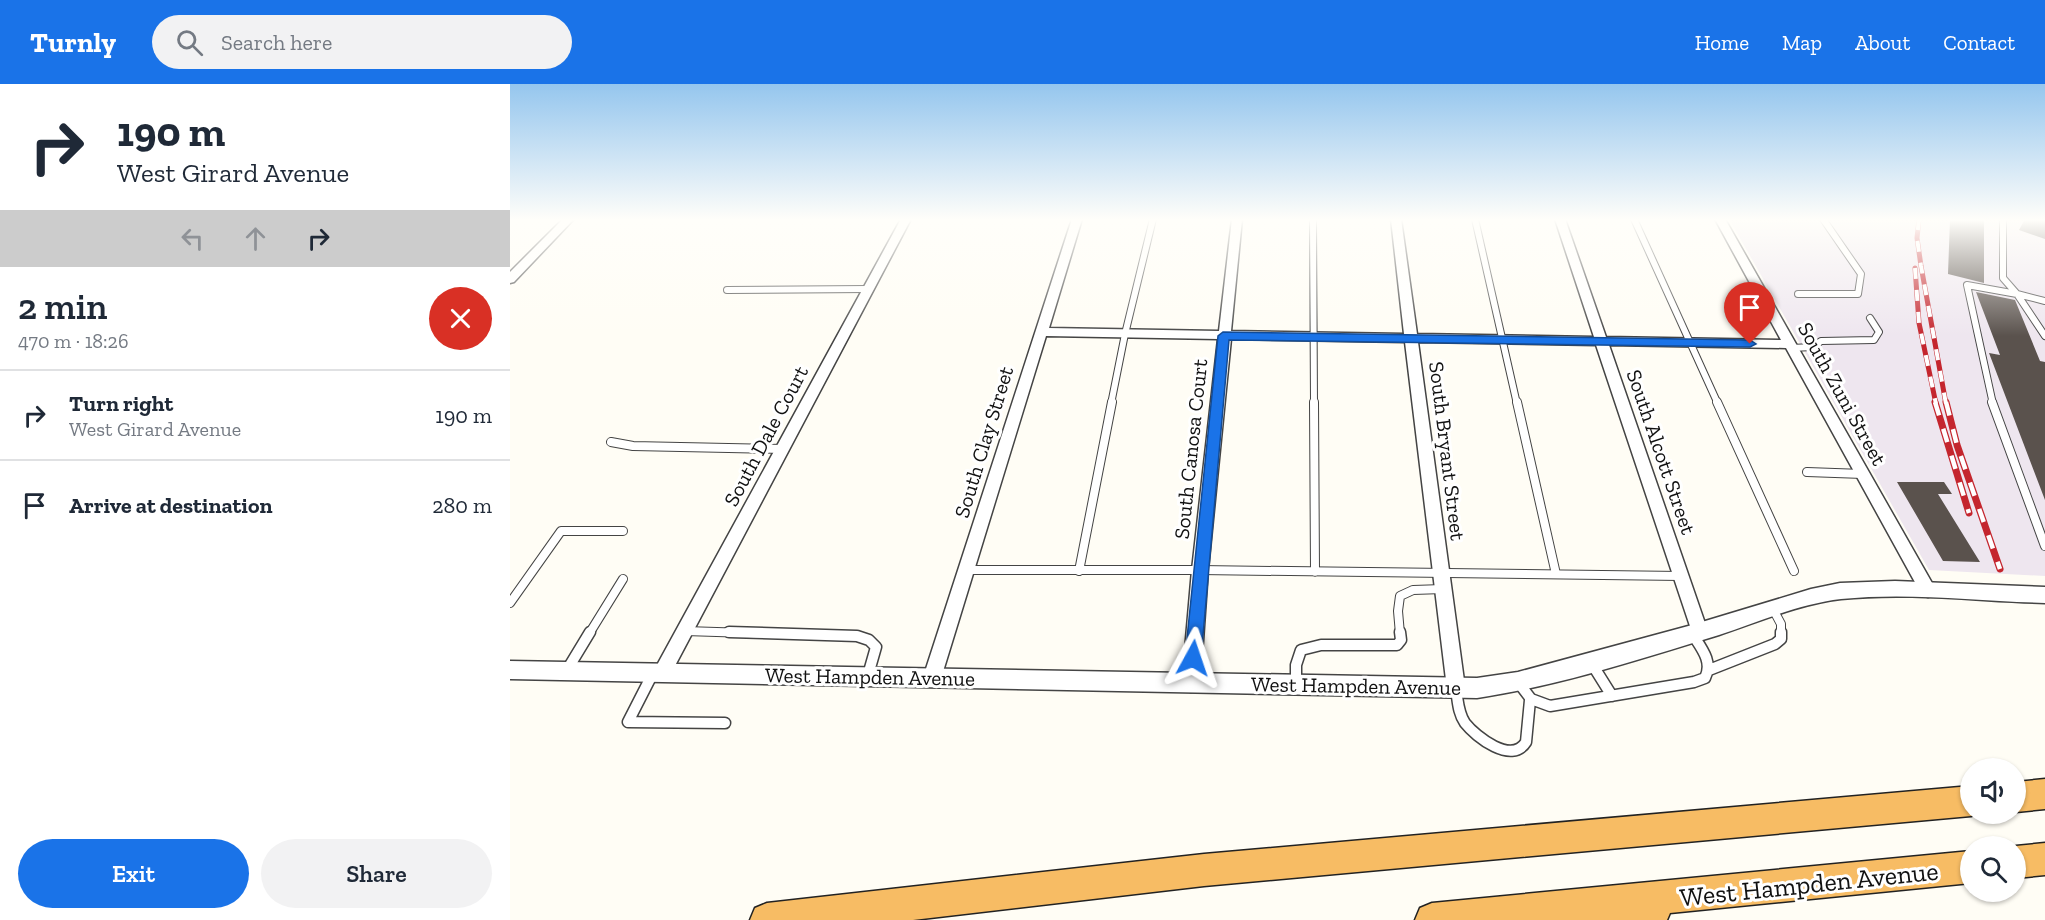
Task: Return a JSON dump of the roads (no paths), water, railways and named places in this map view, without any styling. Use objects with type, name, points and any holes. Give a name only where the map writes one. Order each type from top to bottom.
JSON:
[{"type":"highway","points":[[2026,796],[2045,794]]},
{"type":"highway","points":[[767,920],[1204,870],[1960,802]]},
{"type":"highway","points":[[2026,861],[2045,859]]},
{"type":"highway","name":"West Hampden Avenue","points":[[1432,920],[1960,868]]},
{"type":"highway","points":[[1614,920],[1814,883]]},
{"type":"street","points":[[510,279],[531,258]]},
{"type":"street","name":"South Dale Court","points":[[657,673],[685,631],[885,258]]},
{"type":"street","name":"South Clay Street","points":[[932,678],[1064,258]]},
{"type":"street","name":"South Canosa Court","points":[[1191,684],[1200,570],[1232,258]]},
{"type":"street","name":"South Bryant Street","points":[[1401,258],[1456,688]]},
{"type":"street","name":"South Alcott Street","points":[[1573,258],[1681,576],[1696,633]]},
{"type":"street","name":"South Zuni Street","points":[[1742,258],[1928,590]]},
{"type":"street","points":[[1040,332],[1412,337],[1790,346]]},
{"type":"street","name":"West Hampden Avenue","points":[[510,670],[1456,688],[1518,682],[1696,633],[1811,597],[1840,591],[1928,590],[2045,595]]},
{"type":"lane","points":[[1079,571],[1125,334],[1144,258]]},
{"type":"lane","points":[[1313,258],[1315,572]]},
{"type":"lane","points":[[1484,258],[1556,574]]},
{"type":"lane","points":[[1652,258],[1794,571]]},
{"type":"lane","points":[[1798,294],[1858,294],[1861,274],[1850,258]]},
{"type":"lane","points":[[2003,258],[2003,278],[2017,294],[2045,336]]},
{"type":"lane","points":[[2045,301],[1967,285],[1993,406],[2045,546]]},
{"type":"lane","points":[[727,290],[869,289]]},
{"type":"lane","points":[[1790,346],[1813,347],[1821,341],[1874,340],[1879,332],[1870,318]]},
{"type":"lane","points":[[611,442],[633,447],[782,449]]},
{"type":"lane","points":[[1807,472],[1863,474]]},
{"type":"lane","points":[[510,603],[561,531],[623,531]]},
{"type":"lane","points":[[965,570],[1200,570],[1681,576]]},
{"type":"lane","points":[[1411,573],[1413,589]]},
{"type":"lane","points":[[566,671],[623,579]]},
{"type":"lane","points":[[1296,686],[1298,657],[1301,650],[1309,646],[1397,645],[1401,640],[1397,600],[1400,594],[1413,589],[1443,589]]},
{"type":"lane","points":[[1709,670],[1781,639],[1781,624],[1773,609]]},
{"type":"lane","points":[[685,631],[857,636],[869,640],[876,647],[875,657],[867,677]]},
{"type":"lane","points":[[1518,682],[1530,700],[1539,705],[1550,706],[1694,682],[1705,678],[1709,670],[1707,658],[1696,633]]},
{"type":"lane","points":[[1592,663],[1612,696]]},
{"type":"lane","points":[[657,673],[628,722],[725,723]]},
{"type":"lane","points":[[1456,688],[1461,716],[1465,723],[1495,747],[1506,751],[1515,751],[1523,746],[1527,736],[1530,700]]},
{"type":"railway","points":[[1920,258],[1946,404]]},
{"type":"railway","points":[[1915,268],[1919,323],[1936,404]]},
{"type":"railway","points":[[1935,402],[1969,513]]},
{"type":"railway","points":[[1946,402],[1957,445],[2000,569]]}]
